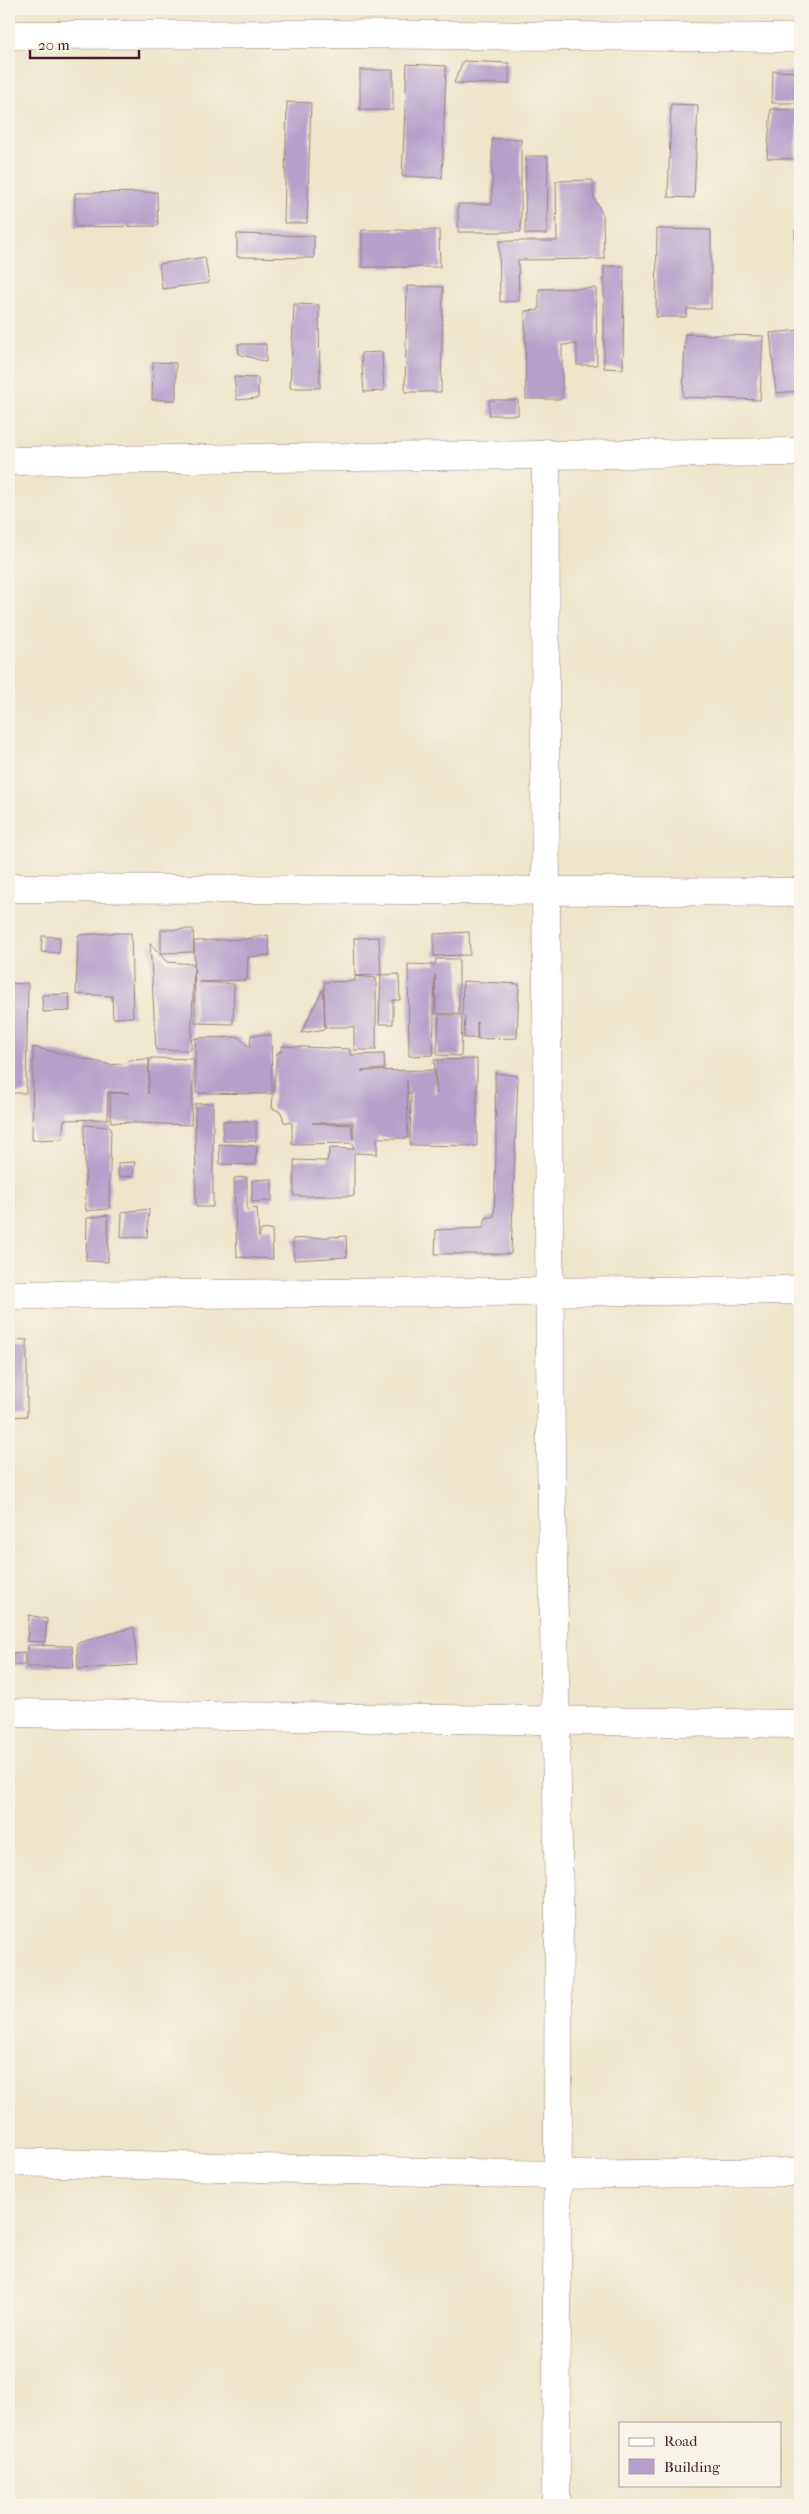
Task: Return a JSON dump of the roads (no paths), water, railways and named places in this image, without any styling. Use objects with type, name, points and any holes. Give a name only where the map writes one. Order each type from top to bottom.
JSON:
[{"type":"street","points":[[9,35],[342,34],[800,38]]},
{"type":"street","points":[[9,462],[546,453],[800,452]]},
{"type":"street","points":[[546,453],[546,891],[549,1292],[559,1902],[556,2505]]},
{"type":"street","points":[[9,888],[800,892]]},
{"type":"street","points":[[9,1295],[800,1290]]},
{"type":"street","points":[[9,1713],[800,1724]]},
{"type":"street","points":[[9,2162],[557,2175],[800,2172]]}]
